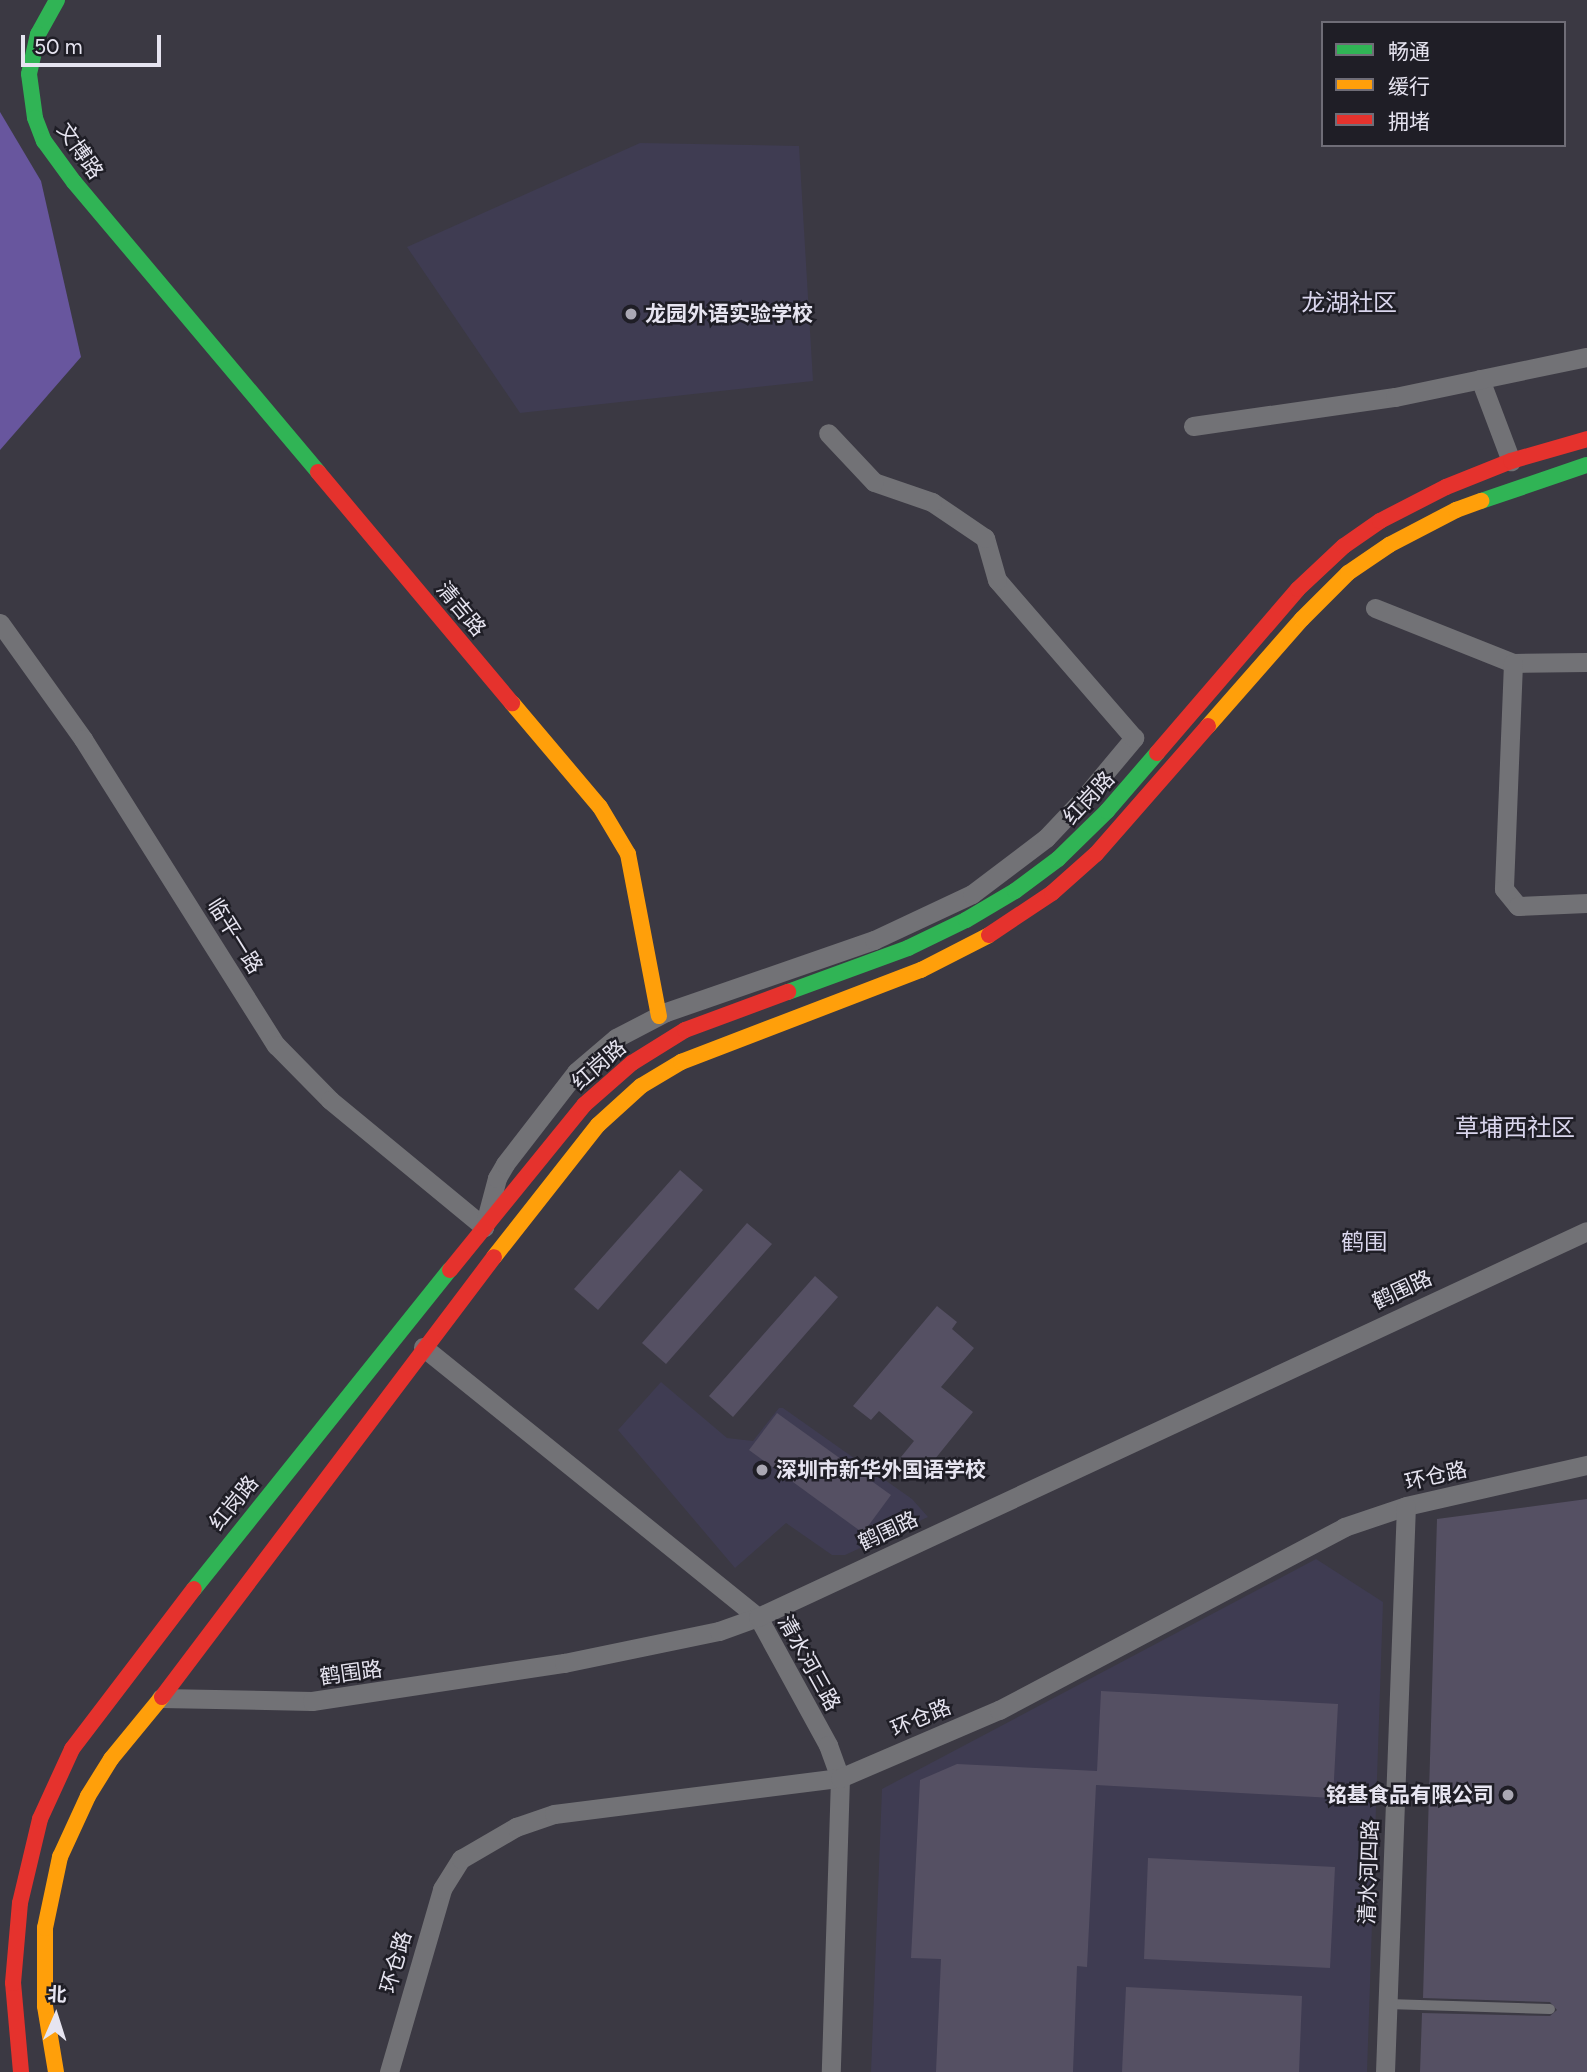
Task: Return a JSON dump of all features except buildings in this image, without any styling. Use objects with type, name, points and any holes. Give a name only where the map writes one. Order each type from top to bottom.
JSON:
[{"type":"main road","name":"文博路","points":[[57,0],[38,34],[32,54],[29,74],[35,118],[44,141],[74,182],[148,270]]},
{"type":"main road","name":"清吉路","points":[[148,270],[600,807],[628,854],[634,874],[659,1016]]},
{"type":"main road","name":"红岗路","points":[[21,2072],[13,1983],[20,1902],[40,1819],[72,1749],[210,1567],[584,1105],[650,1050],[710,1018],[908,948],[966,920],[1037,875],[1107,811],[1298,589],[1345,545],[1423,497],[1511,461],[1587,439]]},
{"type":"main road","name":"红岗路","points":[[56,2072],[43,1979],[45,1928],[54,1880],[69,1834],[88,1796],[111,1759],[161,1698],[423,1346],[585,1140],[640,1086],[701,1053],[921,970],[1006,926],[1052,893],[1096,854],[1302,619],[1349,573],[1399,539],[1456,510],[1587,465]]},
{"type":"main road","points":[[162,1632],[184,1632],[193,1647],[189,1660]]},
{"type":"street","points":[[1193,426],[1395,397],[1587,357]]},
{"type":"street","points":[[1480,379],[1511,461]]},
{"type":"street","points":[[484,1227],[497,1178],[556,1095],[576,1072],[616,1038],[659,1016],[714,994],[874,940],[972,894],[1046,838],[1134,738],[996,580],[985,538],[932,502],[874,482],[828,433]]},
{"type":"street","points":[[1375,608],[1513,663],[1587,662]]},
{"type":"street","name":"临平一路","points":[[0,623],[83,739],[276,1045],[330,1100],[484,1227]]},
{"type":"street","points":[[1513,663],[1504,889],[1518,906],[1587,903]]},
{"type":"street","name":"鹤围路","points":[[161,1698],[312,1701],[375,1693],[675,1642],[719,1631],[758,1617],[1587,1231]]},
{"type":"street","name":"清水河三路","points":[[423,1346],[758,1617],[828,1745],[840,1778],[831,2072]]},
{"type":"street","name":"环仓路","points":[[388,2072],[442,1889],[461,1859],[516,1827],[554,1814],[840,1778],[999,1710],[1344,1527],[1406,1506],[1587,1465]]},
{"type":"street","name":"清水河四路","points":[[1385,2072],[1406,1506]]},
{"type":"lane","points":[[1387,2004],[1550,2009]]},
{"type":"shaded area","points":[[0,112],[41,181],[81,357],[0,450]]},
{"type":"shaded area","name":"龙园外语实验学校","points":[[640,143],[799,146],[813,381],[520,413],[407,247]]},
{"type":"shaded area","name":"深圳市新华外国语学校","points":[[661,1382],[727,1438],[753,1441],[779,1408],[783,1408],[912,1499],[928,1517],[845,1555],[832,1555],[786,1523],[735,1568],[618,1430]]},
{"type":"shaded area","points":[[1316,1559],[1383,1602],[1367,2072],[871,2072],[882,1789]]},
{"type":"traffic: fast","points":[[57,0],[38,34],[29,74],[35,118],[44,141],[74,182],[318,472]]},
{"type":"traffic: fast","points":[[1481,501],[1587,465]]},
{"type":"traffic: fast","points":[[788,992],[908,948],[966,920],[1015,891],[1058,859],[1107,811],[1157,753]]},
{"type":"traffic: fast","points":[[194,1589],[450,1270]]},
{"type":"traffic: slow","points":[[1208,726],[1302,619],[1348,573],[1389,545],[1456,510],[1481,501]]},
{"type":"traffic: slow","points":[[512,703],[600,807],[628,854],[659,1016]]},
{"type":"traffic: slow","points":[[494,1257],[598,1125],[641,1086],[681,1062],[921,970],[989,935]]},
{"type":"traffic: slow","points":[[56,2072],[45,2006],[45,1928],[60,1857],[88,1796],[111,1759],[162,1697]]},
{"type":"traffic: jam","points":[[1157,753],[1298,589],[1344,546],[1380,521],[1446,487],[1511,461],[1587,439]]},
{"type":"traffic: jam","points":[[318,472],[512,703]]},
{"type":"traffic: jam","points":[[989,935],[1052,893],[1096,854],[1208,726]]},
{"type":"traffic: jam","points":[[450,1270],[584,1105],[632,1063],[685,1030],[788,992]]},
{"type":"traffic: jam","points":[[162,1697],[494,1257]]},
{"type":"traffic: jam","points":[[21,2072],[13,1983],[20,1903],[40,1819],[72,1749],[194,1589]]},
{"type":"place","name":"龙园外语实验学校","points":[[631,314]]},
{"type":"place","name":"深圳市新华外国语学校","points":[[762,1470]]},
{"type":"place","name":"铭基食品有限公司","points":[[1508,1795]]},
{"type":"district","name":"龙湖社区","points":[[1349,303]]},
{"type":"district","name":"草埔西社区","points":[[1515,1128]]},
{"type":"district","name":"鹤围","points":[[1364,1242]]}]
